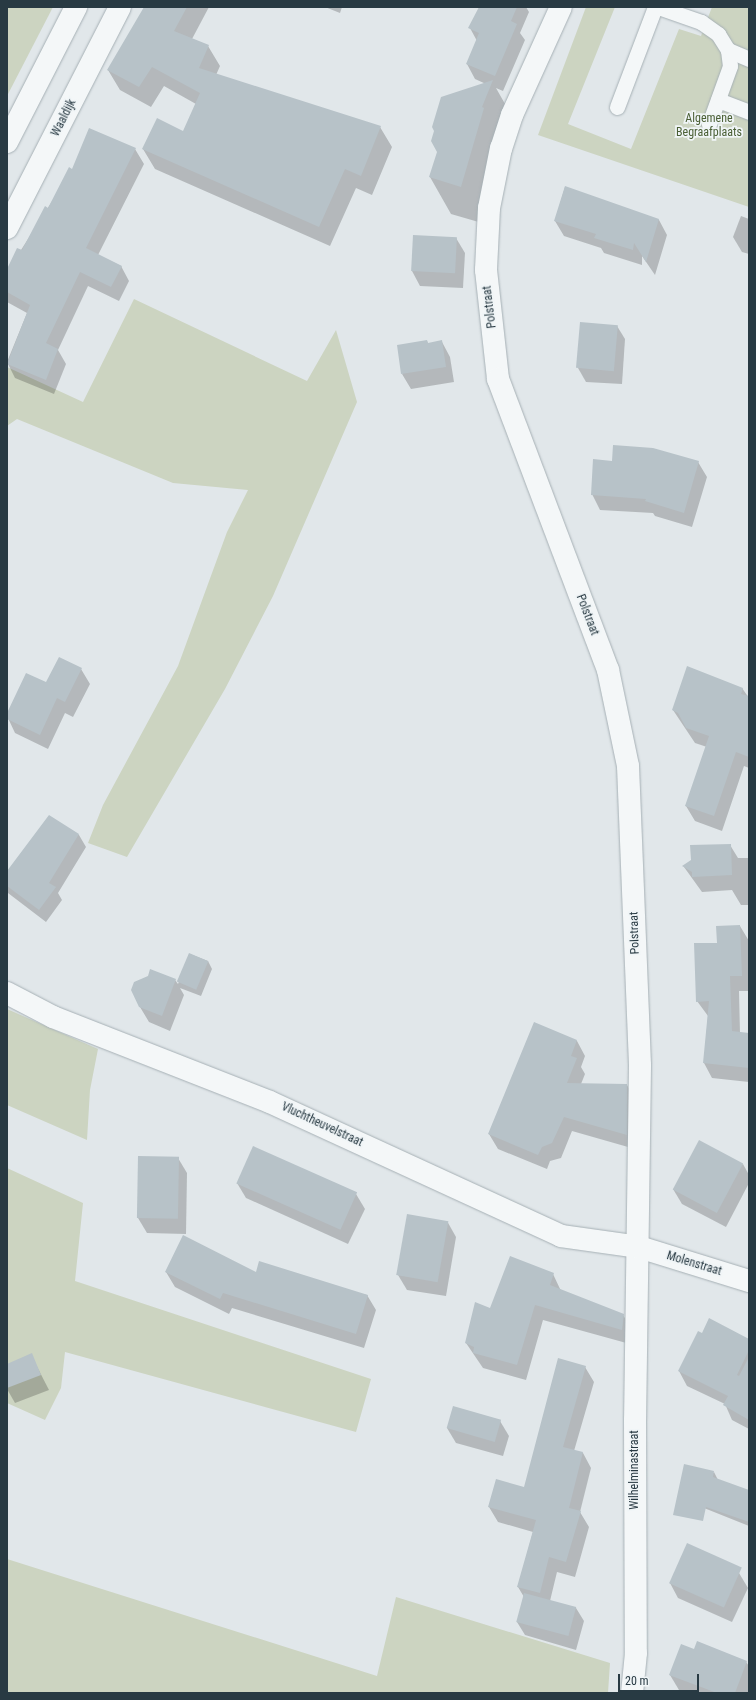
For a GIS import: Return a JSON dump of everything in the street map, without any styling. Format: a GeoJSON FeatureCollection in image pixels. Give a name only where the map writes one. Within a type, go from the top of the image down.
{"type":"FeatureCollection","features":[{"type":"Feature","properties":{"kind":"street"},"geometry":{"type":"LineString","coordinates":[[7,142],[76,7]]}},
{"type":"Feature","properties":{"kind":"street","name":"Waaldijk"},"geometry":{"type":"LineString","coordinates":[[7,228],[120,7]]}},
{"type":"Feature","properties":{"kind":"street","name":"Polstraat"},"geometry":{"type":"LineString","coordinates":[[561,7],[512,115],[501,148],[490,208],[486,270],[498,379],[608,670],[628,766],[640,1066],[639,1247]]}},
{"type":"Feature","properties":{"kind":"street","name":"Vluchtheuvelstraat"},"geometry":{"type":"LineString","coordinates":[[7,993],[53,1017],[270,1102],[561,1236],[639,1247]]}},
{"type":"Feature","properties":{"kind":"street","name":"Molenstraat"},"geometry":{"type":"LineString","coordinates":[[639,1247],[749,1281]]}},
{"type":"Feature","properties":{"kind":"street","name":"Wilhelminastraat"},"geometry":{"type":"LineString","coordinates":[[632,1693],[636,1653],[635,1420],[639,1247]]}},
{"type":"Feature","properties":{"kind":"lane"},"geometry":{"type":"LineString","coordinates":[[617,107],[657,7],[701,22],[718,34],[728,50],[730,66],[709,124]]}},
{"type":"Feature","properties":{"kind":"lane"},"geometry":{"type":"LineString","coordinates":[[728,50],[749,59]]}},
{"type":"Feature","properties":{"kind":"lane"},"geometry":{"type":"LineString","coordinates":[[718,100],[749,112]]}},
{"type":"Feature","properties":{"kind":"green space"},"geometry":{"type":"Polygon","coordinates":[[[7,7],[53,7],[7,96],[7,7]]]}},
{"type":"Feature","properties":{"kind":"green space","name":"Algemene Begraafplaats"},"geometry":{"type":"Polygon","coordinates":[[[586,7],[615,7],[568,124],[631,149],[679,29],[701,36],[712,7],[749,7],[749,207],[538,135],[586,7]]]}},
{"type":"Feature","properties":{"kind":"green space"},"geometry":{"type":"Polygon","coordinates":[[[134,299],[307,381],[336,330],[357,402],[273,596],[225,689],[127,857],[88,843],[103,805],[178,666],[227,532],[248,490],[173,483],[17,419],[7,426],[7,367],[83,402],[134,299]]]}},
{"type":"Feature","properties":{"kind":"green space"},"geometry":{"type":"Polygon","coordinates":[[[7,1009],[98,1049],[90,1090],[87,1140],[7,1105],[7,1009]]]}},
{"type":"Feature","properties":{"kind":"green space"},"geometry":{"type":"Polygon","coordinates":[[[7,1168],[83,1203],[75,1281],[371,1379],[356,1432],[65,1352],[61,1388],[45,1420],[7,1403],[7,1168]]]}},
{"type":"Feature","properties":{"kind":"green space"},"geometry":{"type":"Polygon","coordinates":[[[7,1559],[377,1676],[396,1597],[610,1663],[608,1693],[11,1693],[7,1692],[7,1559]]]}},
{"type":"Feature","properties":{"kind":"building"},"geometry":{"type":"Polygon","coordinates":[[[144,7],[187,7],[174,31],[209,45],[199,68],[381,126],[361,176],[345,169],[319,227],[142,149],[157,118],[183,131],[200,93],[152,67],[139,87],[107,70],[144,7]]]}},
{"type":"Feature","properties":{"kind":"building"},"geometry":{"type":"Polygon","coordinates":[[[479,7],[517,7],[511,21],[517,24],[495,76],[466,64],[479,33],[468,28],[479,7]]]}},
{"type":"Feature","properties":{"kind":"building"},"geometry":{"type":"Polygon","coordinates":[[[493,80],[482,107],[484,108],[461,187],[429,177],[437,152],[431,141],[434,131],[432,127],[441,97],[493,80]]]}},
{"type":"Feature","properties":{"kind":"building"},"geometry":{"type":"Polygon","coordinates":[[[89,128],[136,148],[86,248],[122,266],[111,287],[80,272],[46,343],[58,349],[46,380],[7,364],[30,305],[7,292],[7,269],[17,248],[22,250],[45,206],[48,208],[69,167],[72,169],[89,128]]]}},
{"type":"Feature","properties":{"kind":"building"},"geometry":{"type":"Polygon","coordinates":[[[565,186],[659,219],[646,262],[634,243],[633,250],[594,238],[596,234],[554,221],[565,186]]]}},
{"type":"Feature","properties":{"kind":"building"},"geometry":{"type":"Polygon","coordinates":[[[413,235],[457,237],[455,273],[411,271],[413,235]]]}},
{"type":"Feature","properties":{"kind":"building"},"geometry":{"type":"Polygon","coordinates":[[[580,322],[618,325],[614,371],[576,368],[580,322]]]}},
{"type":"Feature","properties":{"kind":"building"},"geometry":{"type":"Polygon","coordinates":[[[427,340],[428,343],[442,340],[446,367],[401,374],[397,345],[427,340]]]}},
{"type":"Feature","properties":{"kind":"building"},"geometry":{"type":"Polygon","coordinates":[[[613,445],[653,448],[699,461],[684,513],[645,501],[646,499],[591,495],[593,459],[612,461],[613,445]]]}},
{"type":"Feature","properties":{"kind":"building"},"geometry":{"type":"Polygon","coordinates":[[[59,657],[82,668],[65,702],[57,698],[40,735],[7,719],[7,713],[26,673],[46,682],[59,657]]]}},
{"type":"Feature","properties":{"kind":"building"},"geometry":{"type":"Polygon","coordinates":[[[687,666],[743,688],[741,694],[749,696],[749,757],[736,752],[714,816],[685,806],[709,736],[686,728],[678,713],[672,710],[687,666]]]}},
{"type":"Feature","properties":{"kind":"building"},"geometry":{"type":"Polygon","coordinates":[[[49,815],[79,834],[49,883],[56,887],[39,910],[7,886],[7,871],[49,815]]]}},
{"type":"Feature","properties":{"kind":"building"},"geometry":{"type":"Polygon","coordinates":[[[731,844],[732,875],[692,877],[692,872],[682,866],[691,860],[690,845],[731,844]]]}},
{"type":"Feature","properties":{"kind":"building"},"geometry":{"type":"Polygon","coordinates":[[[740,925],[742,976],[730,976],[732,1031],[749,1033],[749,1068],[703,1063],[709,1001],[696,1002],[694,943],[717,943],[716,926],[740,925]]]}},
{"type":"Feature","properties":{"kind":"building"},"geometry":{"type":"Polygon","coordinates":[[[189,953],[208,961],[196,990],[177,982],[189,953]]]}},
{"type":"Feature","properties":{"kind":"building"},"geometry":{"type":"Polygon","coordinates":[[[150,969],[176,979],[162,1016],[139,1007],[131,990],[134,982],[148,976],[150,969]]]}},
{"type":"Feature","properties":{"kind":"building"},"geometry":{"type":"Polygon","coordinates":[[[534,1022],[577,1040],[571,1056],[577,1058],[567,1083],[627,1084],[627,1135],[564,1117],[552,1143],[542,1147],[538,1155],[488,1134],[534,1022]]]}},
{"type":"Feature","properties":{"kind":"building"},"geometry":{"type":"Polygon","coordinates":[[[699,1140],[743,1163],[717,1213],[673,1189],[699,1140]]]}},
{"type":"Feature","properties":{"kind":"building"},"geometry":{"type":"Polygon","coordinates":[[[253,1146],[357,1192],[340,1230],[236,1183],[253,1146]]]}},
{"type":"Feature","properties":{"kind":"building"},"geometry":{"type":"Polygon","coordinates":[[[138,1156],[179,1157],[178,1219],[137,1218],[138,1156]]]}},
{"type":"Feature","properties":{"kind":"building"},"geometry":{"type":"Polygon","coordinates":[[[407,1214],[448,1221],[438,1282],[396,1275],[407,1214]]]}},
{"type":"Feature","properties":{"kind":"building"},"geometry":{"type":"Polygon","coordinates":[[[183,1235],[256,1272],[259,1261],[368,1295],[356,1334],[223,1293],[220,1299],[165,1272],[183,1235]]]}},
{"type":"Feature","properties":{"kind":"building"},"geometry":{"type":"Polygon","coordinates":[[[510,1256],[554,1273],[550,1285],[624,1314],[622,1330],[535,1305],[517,1365],[473,1353],[474,1347],[465,1343],[475,1302],[490,1308],[510,1256]]]}},
{"type":"Feature","properties":{"kind":"building"},"geometry":{"type":"Polygon","coordinates":[[[709,1318],[749,1339],[749,1350],[737,1375],[739,1376],[749,1357],[749,1420],[723,1405],[728,1396],[678,1371],[698,1331],[702,1333],[709,1318]]]}},
{"type":"Feature","properties":{"kind":"building"},"geometry":{"type":"Polygon","coordinates":[[[32,1353],[41,1375],[7,1388],[7,1364],[32,1353]]]}},
{"type":"Feature","properties":{"kind":"building"},"geometry":{"type":"Polygon","coordinates":[[[558,1358],[586,1366],[563,1447],[583,1452],[569,1508],[581,1511],[566,1562],[549,1557],[540,1593],[517,1587],[536,1520],[488,1507],[496,1479],[524,1487],[558,1358]]]}},
{"type":"Feature","properties":{"kind":"building"},"geometry":{"type":"Polygon","coordinates":[[[453,1406],[501,1420],[495,1442],[447,1428],[453,1406]]]}},
{"type":"Feature","properties":{"kind":"building"},"geometry":{"type":"Polygon","coordinates":[[[684,1464],[714,1471],[713,1477],[749,1490],[749,1522],[706,1507],[703,1521],[673,1515],[684,1464]]]}},
{"type":"Feature","properties":{"kind":"building"},"geometry":{"type":"Polygon","coordinates":[[[687,1543],[742,1567],[724,1608],[669,1583],[687,1543]]]}},
{"type":"Feature","properties":{"kind":"building"},"geometry":{"type":"Polygon","coordinates":[[[524,1593],[576,1607],[568,1636],[516,1622],[524,1593]]]}},
{"type":"Feature","properties":{"kind":"building"},"geometry":{"type":"Polygon","coordinates":[[[697,1641],[747,1661],[735,1693],[717,1693],[669,1675],[681,1644],[694,1649],[697,1641]]]}}]}
